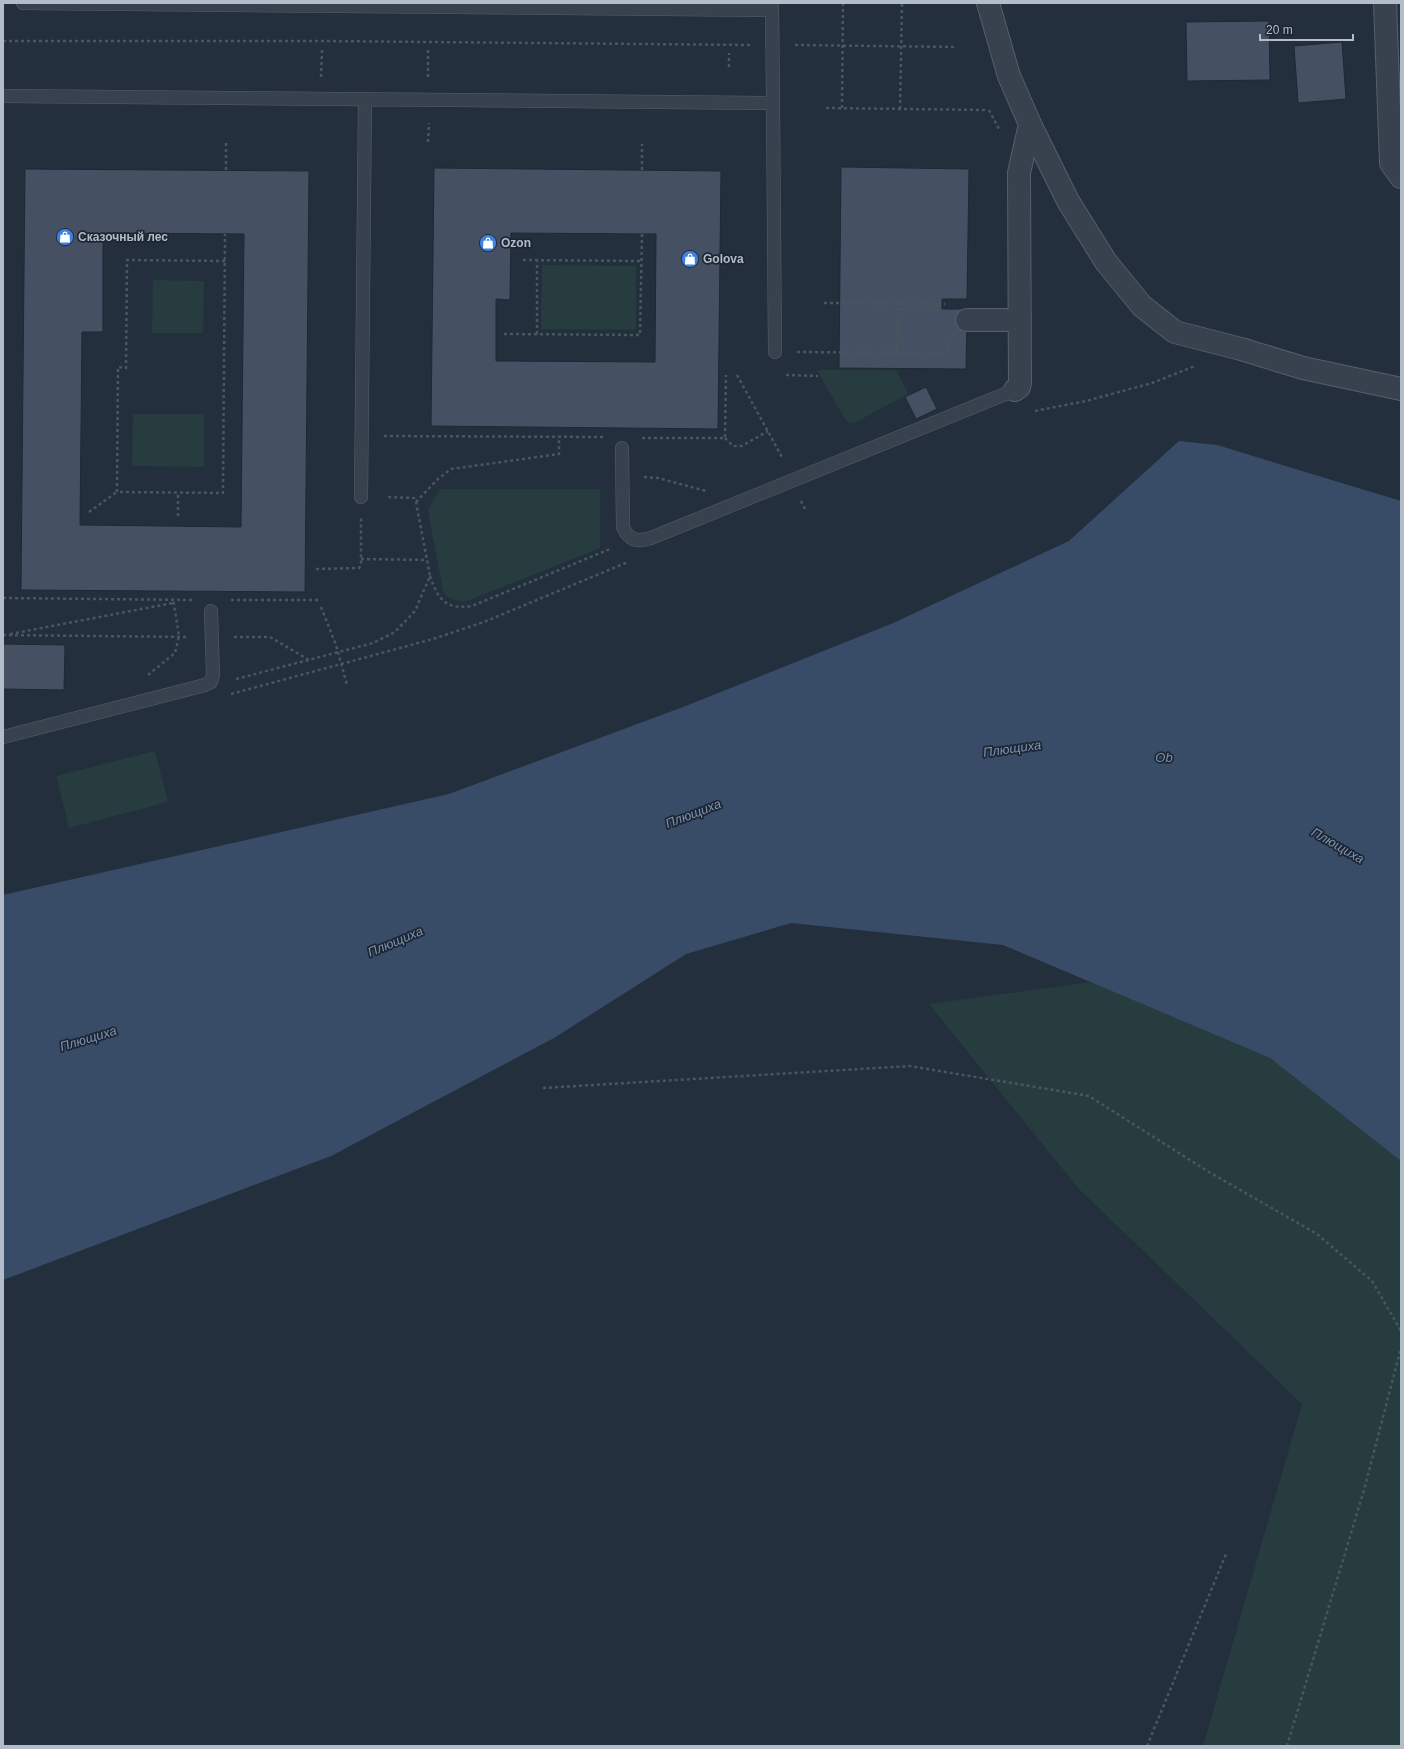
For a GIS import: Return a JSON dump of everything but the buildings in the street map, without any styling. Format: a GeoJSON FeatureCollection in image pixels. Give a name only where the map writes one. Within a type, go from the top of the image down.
{"type":"FeatureCollection","features":[{"type":"Feature","properties":{"kind":"street"},"geometry":{"type":"LineString","coordinates":[[988,3],[1009,76],[1030,124],[1068,201],[1106,262],[1142,306],[1175,332],[1241,349],[1303,368],[1401,389]]}},
{"type":"Feature","properties":{"kind":"street"},"geometry":{"type":"LineString","coordinates":[[1384,3],[1391,163],[1401,177]]}},
{"type":"Feature","properties":{"kind":"street"},"geometry":{"type":"LineString","coordinates":[[1015,390],[1019,387],[1020,383],[1019,173],[1030,124]]}},
{"type":"Feature","properties":{"kind":"street"},"geometry":{"type":"LineString","coordinates":[[957,316],[1020,320]]}},
{"type":"Feature","properties":{"kind":"lane"},"geometry":{"type":"LineString","coordinates":[[23,3],[772,6],[775,352]]}},
{"type":"Feature","properties":{"kind":"lane"},"geometry":{"type":"LineString","coordinates":[[3,96],[773,103]]}},
{"type":"Feature","properties":{"kind":"lane"},"geometry":{"type":"LineString","coordinates":[[361,497],[365,99]]}},
{"type":"Feature","properties":{"kind":"lane"},"geometry":{"type":"LineString","coordinates":[[622,448],[623,527],[626,534],[632,540],[640,541],[651,538],[1015,390]]}},
{"type":"Feature","properties":{"kind":"lane"},"geometry":{"type":"LineString","coordinates":[[3,737],[205,685],[211,682],[213,675],[211,610]]}},
{"type":"Feature","properties":{"kind":"path"},"geometry":{"type":"LineString","coordinates":[[842,108],[843,3]]}},
{"type":"Feature","properties":{"kind":"path"},"geometry":{"type":"LineString","coordinates":[[900,109],[902,3]]}},
{"type":"Feature","properties":{"kind":"path"},"geometry":{"type":"LineString","coordinates":[[3,41],[322,41],[957,47]]}},
{"type":"Feature","properties":{"kind":"path"},"geometry":{"type":"LineString","coordinates":[[321,81],[322,50]]}},
{"type":"Feature","properties":{"kind":"path"},"geometry":{"type":"LineString","coordinates":[[428,50],[428,84]]}},
{"type":"Feature","properties":{"kind":"path"},"geometry":{"type":"LineString","coordinates":[[729,53],[729,67]]}},
{"type":"Feature","properties":{"kind":"path"},"geometry":{"type":"LineString","coordinates":[[826,108],[985,110]]}},
{"type":"Feature","properties":{"kind":"path"},"geometry":{"type":"LineString","coordinates":[[428,121],[428,142]]}},
{"type":"Feature","properties":{"kind":"path"},"geometry":{"type":"LineString","coordinates":[[226,141],[226,170]]}},
{"type":"Feature","properties":{"kind":"path"},"geometry":{"type":"LineString","coordinates":[[642,144],[642,170]]}},
{"type":"Feature","properties":{"kind":"path"},"geometry":{"type":"LineString","coordinates":[[89,512],[117,492],[223,493],[225,234]]}},
{"type":"Feature","properties":{"kind":"path"},"geometry":{"type":"LineString","coordinates":[[504,334],[640,335],[642,234]]}},
{"type":"Feature","properties":{"kind":"path"},"geometry":{"type":"LineString","coordinates":[[117,492],[118,367],[126,368],[127,260],[225,261]]}},
{"type":"Feature","properties":{"kind":"path"},"geometry":{"type":"LineString","coordinates":[[523,260],[641,261]]}},
{"type":"Feature","properties":{"kind":"path"},"geometry":{"type":"LineString","coordinates":[[537,260],[537,334]]}},
{"type":"Feature","properties":{"kind":"path"},"geometry":{"type":"LineString","coordinates":[[824,303],[942,304]]}},
{"type":"Feature","properties":{"kind":"path"},"geometry":{"type":"LineString","coordinates":[[897,353],[898,303]]}},
{"type":"Feature","properties":{"kind":"path"},"geometry":{"type":"LineString","coordinates":[[937,304],[937,312],[957,316]]}},
{"type":"Feature","properties":{"kind":"path"},"geometry":{"type":"LineString","coordinates":[[839,352],[947,352],[948,336]]}},
{"type":"Feature","properties":{"kind":"path"},"geometry":{"type":"LineString","coordinates":[[1029,412],[1086,401],[1182,373],[1200,364]]}},
{"type":"Feature","properties":{"kind":"path"},"geometry":{"type":"LineString","coordinates":[[726,375],[726,438],[733,446],[742,446],[768,431]]}},
{"type":"Feature","properties":{"kind":"path"},"geometry":{"type":"LineString","coordinates":[[737,375],[785,463]]}},
{"type":"Feature","properties":{"kind":"path"},"geometry":{"type":"LineString","coordinates":[[786,375],[818,376]]}},
{"type":"Feature","properties":{"kind":"path"},"geometry":{"type":"LineString","coordinates":[[362,435],[607,437]]}},
{"type":"Feature","properties":{"kind":"path"},"geometry":{"type":"LineString","coordinates":[[416,502],[438,479],[451,469],[559,454],[559,437]]}},
{"type":"Feature","properties":{"kind":"path"},"geometry":{"type":"LineString","coordinates":[[638,438],[726,438]]}},
{"type":"Feature","properties":{"kind":"path"},"geometry":{"type":"LineString","coordinates":[[622,475],[658,478],[699,488],[737,503]]}},
{"type":"Feature","properties":{"kind":"path"},"geometry":{"type":"LineString","coordinates":[[178,492],[178,516]]}},
{"type":"Feature","properties":{"kind":"path"},"geometry":{"type":"LineString","coordinates":[[316,569],[357,569],[361,565],[361,497],[414,498],[434,589],[440,598],[449,605],[461,608],[472,606],[632,540]]}},
{"type":"Feature","properties":{"kind":"path"},"geometry":{"type":"LineString","coordinates":[[361,559],[427,560]]}},
{"type":"Feature","properties":{"kind":"path"},"geometry":{"type":"LineString","coordinates":[[211,682],[243,678],[374,643],[396,632],[416,612],[430,576]]}},
{"type":"Feature","properties":{"kind":"path"},"geometry":{"type":"LineString","coordinates":[[3,598],[196,600]]}},
{"type":"Feature","properties":{"kind":"path"},"geometry":{"type":"LineString","coordinates":[[173,600],[179,636]]}},
{"type":"Feature","properties":{"kind":"path"},"geometry":{"type":"LineString","coordinates":[[227,600],[318,600]]}},
{"type":"Feature","properties":{"kind":"path"},"geometry":{"type":"LineString","coordinates":[[3,635],[173,604]]}},
{"type":"Feature","properties":{"kind":"path"},"geometry":{"type":"LineString","coordinates":[[321,607],[338,652],[347,685]]}},
{"type":"Feature","properties":{"kind":"path"},"geometry":{"type":"LineString","coordinates":[[3,635],[270,637],[309,660]]}},
{"type":"Feature","properties":{"kind":"path"},"geometry":{"type":"LineString","coordinates":[[543,1088],[910,1066],[1089,1096],[1209,1172],[1317,1234],[1372,1281],[1401,1331]]}},
{"type":"Feature","properties":{"kind":"path"},"geometry":{"type":"LineString","coordinates":[[1287,1746],[1364,1490],[1401,1348]]}},
{"type":"Feature","properties":{"kind":"path"},"geometry":{"type":"LineString","coordinates":[[1147,1746],[1226,1554]]}},
{"type":"Feature","properties":{"kind":"green space"},"geometry":{"type":"Polygon","coordinates":[[[542,265],[636,266],[636,330],[541,329],[542,265]]]}},
{"type":"Feature","properties":{"kind":"green space"},"geometry":{"type":"Polygon","coordinates":[[[153,280],[204,281],[203,333],[152,333],[153,280]]]}},
{"type":"Feature","properties":{"kind":"green space"},"geometry":{"type":"Polygon","coordinates":[[[817,370],[896,370],[908,394],[854,423],[850,423],[846,421],[817,370]]]}},
{"type":"Feature","properties":{"kind":"green space"},"geometry":{"type":"Polygon","coordinates":[[[133,414],[204,414],[204,467],[132,466],[133,414]]]}},
{"type":"Feature","properties":{"kind":"green space"},"geometry":{"type":"Polygon","coordinates":[[[440,489],[600,489],[600,548],[467,601],[453,600],[443,591],[428,510],[440,489]]]}},
{"type":"Feature","properties":{"kind":"green space"},"geometry":{"type":"Polygon","coordinates":[[[155,751],[168,802],[69,828],[56,776],[155,751]]]}},
{"type":"Feature","properties":{"kind":"green space"},"geometry":{"type":"Polygon","coordinates":[[[1091,982],[1270,1058],[1401,1161],[1401,1746],[1203,1746],[1302,1404],[1078,1188],[929,1004],[1091,982]]]}},
{"type":"Feature","properties":{"kind":"water","name":"Ob"},"geometry":{"type":"Polygon","coordinates":[[[1179,441],[1217,445],[1401,501],[1401,1161],[1270,1058],[1003,945],[791,923],[686,954],[554,1038],[331,1156],[3,1280],[3,895],[449,794],[683,707],[891,624],[1069,541],[1179,441]]]}},
{"type":"Feature","properties":{"kind":"place","name":"Сказочный лес"},"geometry":{"type":"Point","coordinates":[65,237]}},
{"type":"Feature","properties":{"kind":"place","name":"Ozon"},"geometry":{"type":"Point","coordinates":[488,243]}},
{"type":"Feature","properties":{"kind":"place","name":"Golova"},"geometry":{"type":"Point","coordinates":[690,259]}},
{"type":"Feature","properties":{"kind":"water label","name":"Плющиха"},"geometry":{"type":"Point","coordinates":[1012,748]}},
{"type":"Feature","properties":{"kind":"water label","name":"Плющиха"},"geometry":{"type":"Point","coordinates":[693,813]}},
{"type":"Feature","properties":{"kind":"water label","name":"Плющиха"},"geometry":{"type":"Point","coordinates":[1338,845]}},
{"type":"Feature","properties":{"kind":"water label","name":"Плющиха"},"geometry":{"type":"Point","coordinates":[395,941]}},
{"type":"Feature","properties":{"kind":"water label","name":"Плющиха"},"geometry":{"type":"Point","coordinates":[88,1038]}}]}
